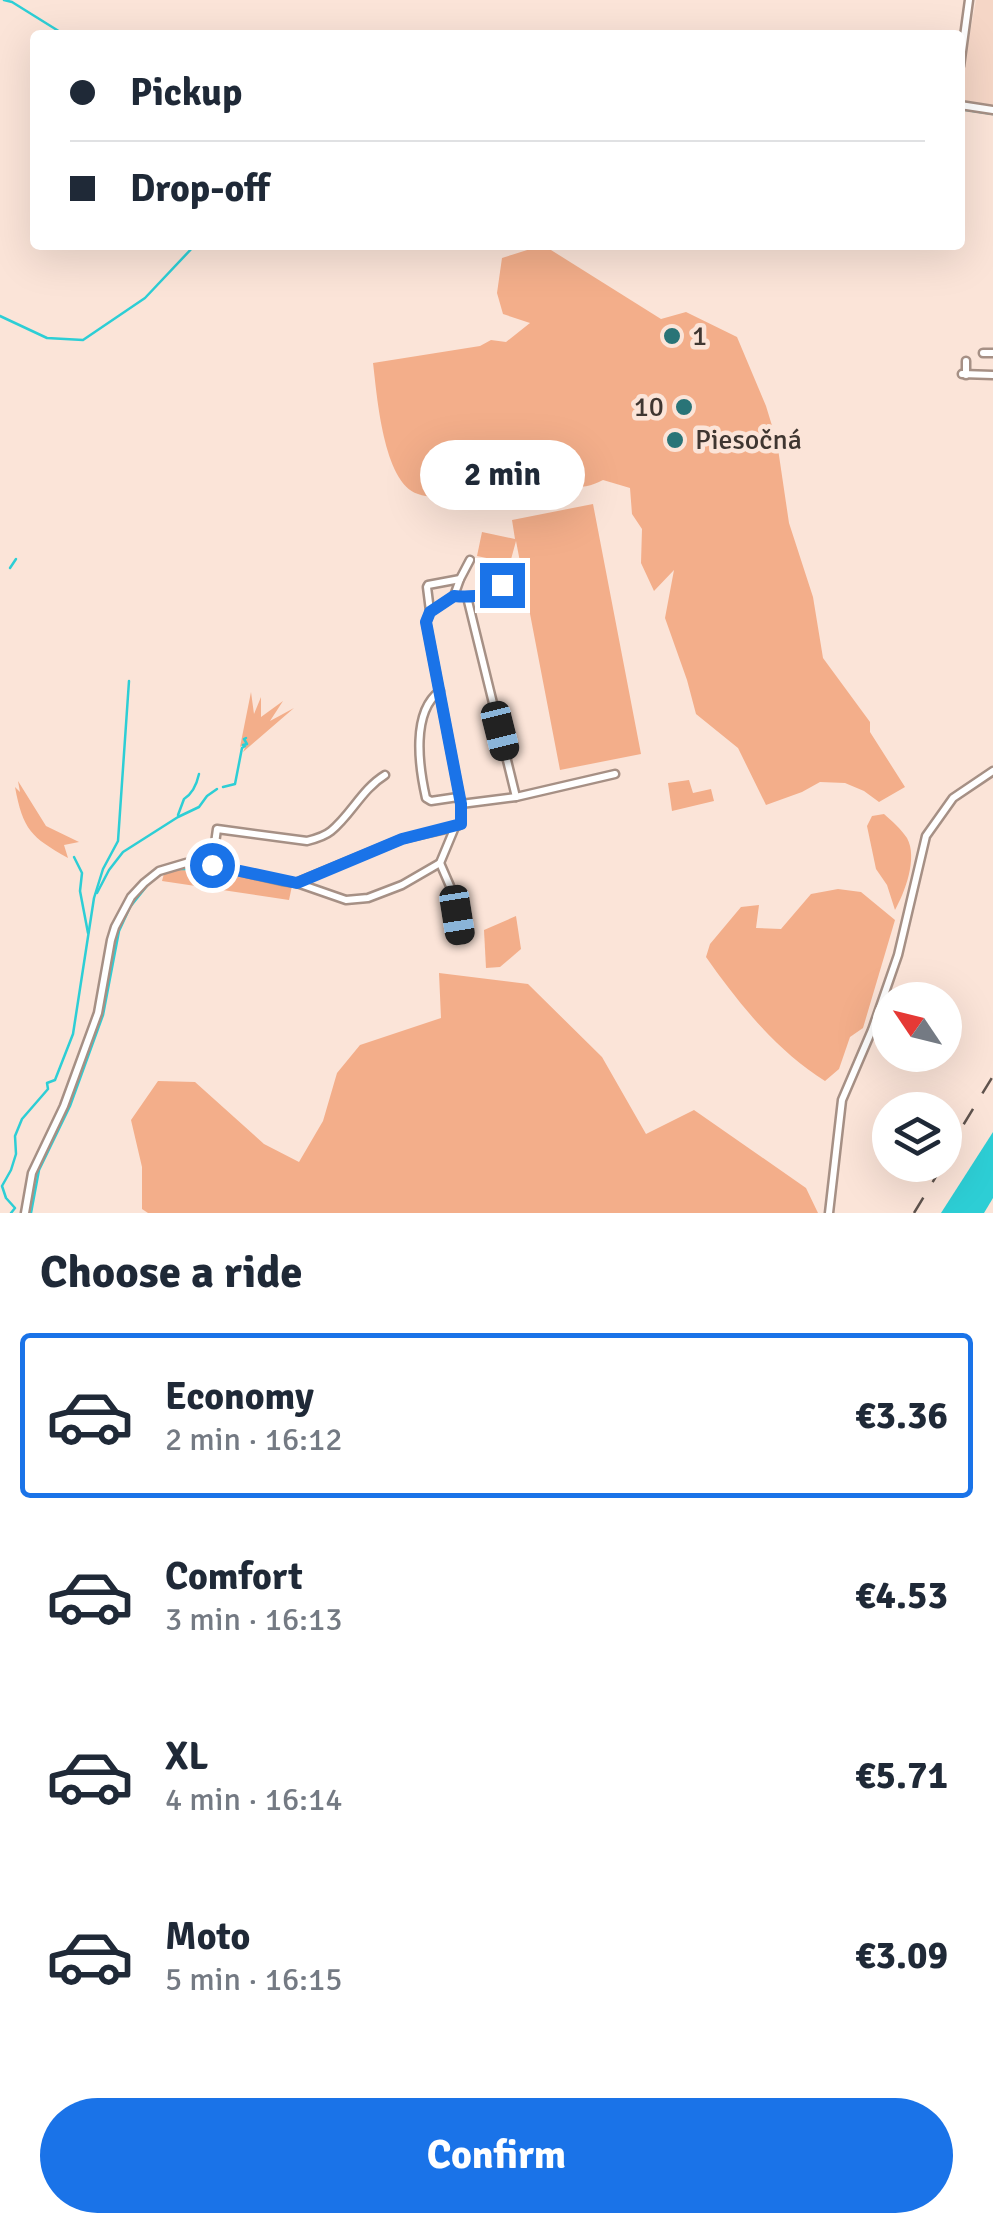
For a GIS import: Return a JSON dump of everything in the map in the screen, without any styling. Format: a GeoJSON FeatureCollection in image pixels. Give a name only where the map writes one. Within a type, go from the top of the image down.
{"type":"FeatureCollection","features":[{"type":"Feature","properties":{"kind":"street"},"geometry":{"type":"LineString","coordinates":[[965,33],[970,0]]}},
{"type":"Feature","properties":{"kind":"street"},"geometry":{"type":"LineString","coordinates":[[965,106],[993,110]]}},
{"type":"Feature","properties":{"kind":"street"},"geometry":{"type":"LineString","coordinates":[[983,353],[993,353]]}},
{"type":"Feature","properties":{"kind":"street"},"geometry":{"type":"LineString","coordinates":[[966,361],[964,374],[993,374]]}},
{"type":"Feature","properties":{"kind":"street"},"geometry":{"type":"LineString","coordinates":[[430,612],[454,596],[470,560]]}},
{"type":"Feature","properties":{"kind":"street"},"geometry":{"type":"LineString","coordinates":[[297,883],[402,839],[461,824],[426,622],[430,612],[428,584],[460,579]]}},
{"type":"Feature","properties":{"kind":"street"},"geometry":{"type":"LineString","coordinates":[[454,596],[492,593],[502,585]]}},
{"type":"Feature","properties":{"kind":"street"},"geometry":{"type":"LineString","coordinates":[[467,597],[516,797]]}},
{"type":"Feature","properties":{"kind":"street"},"geometry":{"type":"LineString","coordinates":[[440,691],[430,699],[419,740],[421,776],[430,801],[516,797],[616,774]]}},
{"type":"Feature","properties":{"kind":"street"},"geometry":{"type":"LineString","coordinates":[[829,1213],[842,1100],[898,955],[926,836],[954,798],[993,771]]}},
{"type":"Feature","properties":{"kind":"street"},"geometry":{"type":"LineString","coordinates":[[212,865],[217,829],[307,841],[330,833],[385,775]]}},
{"type":"Feature","properties":{"kind":"street"},"geometry":{"type":"LineString","coordinates":[[25,1213],[32,1174],[64,1106],[98,1013],[111,940],[122,913],[144,883],[159,871],[186,864],[212,865],[357,900],[402,885],[440,863],[456,827]]}},
{"type":"Feature","properties":{"kind":"street"},"geometry":{"type":"LineString","coordinates":[[440,863],[454,894],[460,939]]}},
{"type":"Feature","properties":{"kind":"shaded area"},"geometry":{"type":"Polygon","coordinates":[[[976,0],[993,0],[993,105],[965,101],[965,60],[976,0]]]}},
{"type":"Feature","properties":{"kind":"shaded area"},"geometry":{"type":"Polygon","coordinates":[[[527,250],[551,250],[661,319],[686,312],[737,337],[777,442],[789,523],[813,597],[823,658],[870,722],[870,732],[905,787],[879,802],[845,783],[820,782],[766,805],[738,748],[696,714],[665,618],[674,570],[654,591],[641,563],[642,529],[632,514],[630,488],[603,480],[583,487],[527,487],[512,490],[489,505],[479,501],[473,486],[432,497],[406,486],[389,456],[373,363],[480,346],[491,340],[506,342],[530,323],[503,314],[497,293],[502,258],[527,250]]]}},
{"type":"Feature","properties":{"kind":"shaded area"},"geometry":{"type":"Polygon","coordinates":[[[593,504],[641,754],[560,770],[516,541],[510,563],[477,556],[482,532],[515,539],[512,520],[593,504]]]}},
{"type":"Feature","properties":{"kind":"shaded area"},"geometry":{"type":"Polygon","coordinates":[[[251,692],[254,714],[261,697],[261,717],[283,701],[270,721],[294,708],[243,752],[247,743],[240,747],[251,692]]]}},
{"type":"Feature","properties":{"kind":"shaded area"},"geometry":{"type":"Polygon","coordinates":[[[689,780],[693,793],[711,789],[714,801],[672,811],[668,783],[689,780]]]}},
{"type":"Feature","properties":{"kind":"shaded area"},"geometry":{"type":"Polygon","coordinates":[[[18,781],[46,826],[79,842],[64,845],[68,858],[31,831],[18,802],[18,781]]]}},
{"type":"Feature","properties":{"kind":"shaded area"},"geometry":{"type":"Polygon","coordinates":[[[884,814],[910,846],[911,865],[895,910],[887,885],[876,869],[867,826],[872,816],[884,814]]]}},
{"type":"Feature","properties":{"kind":"shaded area"},"geometry":{"type":"Polygon","coordinates":[[[214,868],[292,886],[289,900],[162,881],[165,870],[214,868]]]}},
{"type":"Feature","properties":{"kind":"shaded area"},"geometry":{"type":"Polygon","coordinates":[[[838,889],[861,892],[895,920],[877,982],[872,982],[872,998],[863,1028],[850,1037],[839,1069],[825,1081],[790,1055],[760,1025],[706,957],[710,944],[741,907],[759,905],[756,928],[781,929],[811,894],[838,889]]]}},
{"type":"Feature","properties":{"kind":"shaded area"},"geometry":{"type":"Polygon","coordinates":[[[516,916],[521,949],[500,967],[486,968],[484,930],[516,916]]]}},
{"type":"Feature","properties":{"kind":"shaded area"},"geometry":{"type":"Polygon","coordinates":[[[439,973],[528,984],[602,1057],[646,1134],[694,1110],[806,1188],[818,1213],[148,1213],[142,1209],[142,1167],[131,1120],[158,1081],[195,1082],[264,1144],[299,1162],[323,1121],[337,1073],[360,1045],[441,1018],[439,973]]]}},
{"type":"Feature","properties":{"kind":"water"},"geometry":{"type":"Polygon","coordinates":[[[993,1132],[993,1198],[984,1213],[941,1213],[993,1132]]]}},
{"type":"Feature","properties":{"kind":"waterway"},"geometry":{"type":"LineString","coordinates":[[4,0],[57,30]]}},
{"type":"Feature","properties":{"kind":"waterway"},"geometry":{"type":"LineString","coordinates":[[965,110],[993,114]]}},
{"type":"Feature","properties":{"kind":"waterway"},"geometry":{"type":"LineString","coordinates":[[0,316],[47,338],[83,340],[145,298],[190,250]]}},
{"type":"Feature","properties":{"kind":"waterway"},"geometry":{"type":"LineString","coordinates":[[10,568],[16,559]]}},
{"type":"Feature","properties":{"kind":"waterway"},"geometry":{"type":"LineString","coordinates":[[11,1213],[15,1208],[2,1186],[16,1154],[15,1136],[22,1119],[48,1089],[47,1083],[55,1080],[73,1034],[94,898],[118,841],[129,681]]}},
{"type":"Feature","properties":{"kind":"waterway"},"geometry":{"type":"LineString","coordinates":[[223,787],[235,784],[246,738]]}},
{"type":"Feature","properties":{"kind":"waterway"},"geometry":{"type":"LineString","coordinates":[[178,815],[199,774]]}},
{"type":"Feature","properties":{"kind":"waterway"},"geometry":{"type":"LineString","coordinates":[[97,893],[123,852],[199,807],[217,789]]}},
{"type":"Feature","properties":{"kind":"waterway"},"geometry":{"type":"LineString","coordinates":[[74,857],[82,873],[80,891],[88,933]]}},
{"type":"Feature","properties":{"kind":"waterway"},"geometry":{"type":"LineString","coordinates":[[174,869],[211,869],[296,887]]}},
{"type":"Feature","properties":{"kind":"waterway"},"geometry":{"type":"LineString","coordinates":[[304,884],[338,869]]}},
{"type":"Feature","properties":{"kind":"waterway"},"geometry":{"type":"LineString","coordinates":[[31,1213],[39,1170],[70,1106],[103,1015],[119,931],[130,907],[150,882]]}},
{"type":"Feature","properties":{"kind":"railway"},"geometry":{"type":"LineString","coordinates":[[962,1127],[993,1076]]}},
{"type":"Feature","properties":{"kind":"railway"},"geometry":{"type":"LineString","coordinates":[[914,1213],[933,1182]]}},
{"type":"Feature","properties":{"kind":"place","name":"1"},"geometry":{"type":"Point","coordinates":[672,336]}},
{"type":"Feature","properties":{"kind":"place","name":"10"},"geometry":{"type":"Point","coordinates":[684,407]}},
{"type":"Feature","properties":{"kind":"place","name":"Piesočná"},"geometry":{"type":"Point","coordinates":[675,440]}},
{"type":"Feature","properties":{"kind":"route"},"geometry":{"type":"LineString","coordinates":[[212,865],[297,883],[402,839],[461,824],[461,804],[426,622],[430,612],[454,596],[492,593],[502,585]]}}]}
